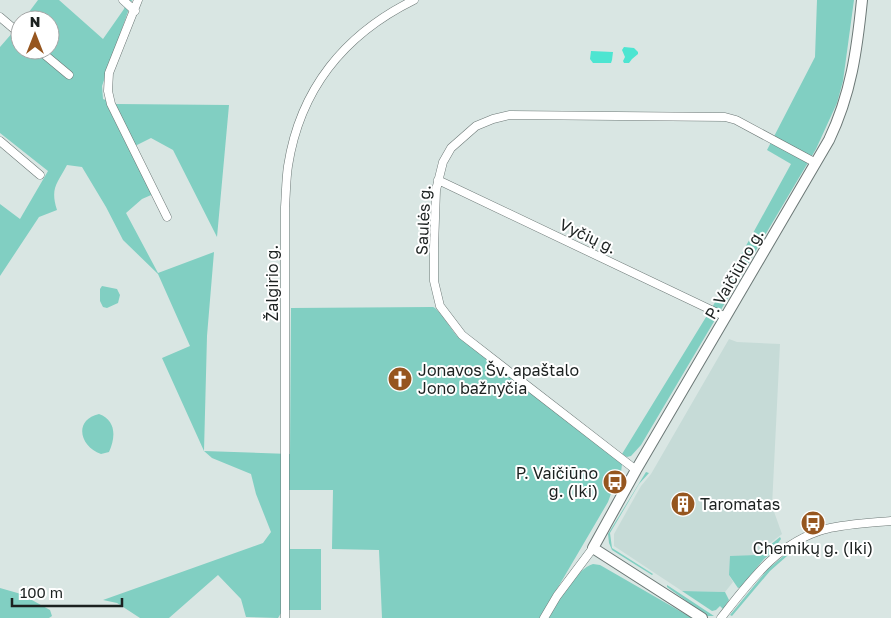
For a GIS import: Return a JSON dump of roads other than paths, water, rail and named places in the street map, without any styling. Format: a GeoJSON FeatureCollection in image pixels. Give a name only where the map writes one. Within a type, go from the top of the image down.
{"type":"FeatureCollection","features":[{"type":"Feature","properties":{"kind":"main road","name":"P. Vaičiūno g."},"geometry":{"type":"LineString","coordinates":[[592,548],[837,124],[848,95],[862,0]]}},
{"type":"Feature","properties":{"kind":"main road"},"geometry":{"type":"LineString","coordinates":[[592,548],[702,618]]}},
{"type":"Feature","properties":{"kind":"street"},"geometry":{"type":"LineString","coordinates":[[123,0],[135,11]]}},
{"type":"Feature","properties":{"kind":"street"},"geometry":{"type":"LineString","coordinates":[[138,0],[110,73],[108,91],[111,104],[167,217]]}},
{"type":"Feature","properties":{"kind":"street","name":"Žalgirio g."},"geometry":{"type":"LineString","coordinates":[[285,618],[285,207],[288,166],[298,125],[318,82],[335,59],[352,40],[376,21],[414,0]]}},
{"type":"Feature","properties":{"kind":"street"},"geometry":{"type":"LineString","coordinates":[[0,17],[10,26]]}},
{"type":"Feature","properties":{"kind":"street"},"geometry":{"type":"LineString","coordinates":[[51,60],[69,75]]}},
{"type":"Feature","properties":{"kind":"street","name":"Saulės g."},"geometry":{"type":"LineString","coordinates":[[636,470],[462,336],[440,306],[434,281],[436,190],[443,162],[451,148],[461,137],[476,126],[510,115],[725,117],[736,120],[816,162]]}},
{"type":"Feature","properties":{"kind":"street"},"geometry":{"type":"LineString","coordinates":[[0,141],[40,175]]}},
{"type":"Feature","properties":{"kind":"street","name":"Vyčių g."},"geometry":{"type":"LineString","coordinates":[[438,180],[726,317]]}},
{"type":"Feature","properties":{"kind":"street"},"geometry":{"type":"LineString","coordinates":[[721,618],[765,565],[791,544],[826,529],[891,521]]}},
{"type":"Feature","properties":{"kind":"street"},"geometry":{"type":"LineString","coordinates":[[544,618],[557,596],[592,548]]}},
{"type":"Feature","properties":{"kind":"place","name":"Jonavos Šv. apaštalo Jono bažnyčia"},"geometry":{"type":"Point","coordinates":[400,379]}},
{"type":"Feature","properties":{"kind":"place","name":"P. Vaičiūno g. (Iki)"},"geometry":{"type":"Point","coordinates":[615,482]}},
{"type":"Feature","properties":{"kind":"place","name":"Taromatas"},"geometry":{"type":"Point","coordinates":[683,504]}},
{"type":"Feature","properties":{"kind":"place","name":"Chemikų g. (Iki)"},"geometry":{"type":"Point","coordinates":[813,523]}}]}
